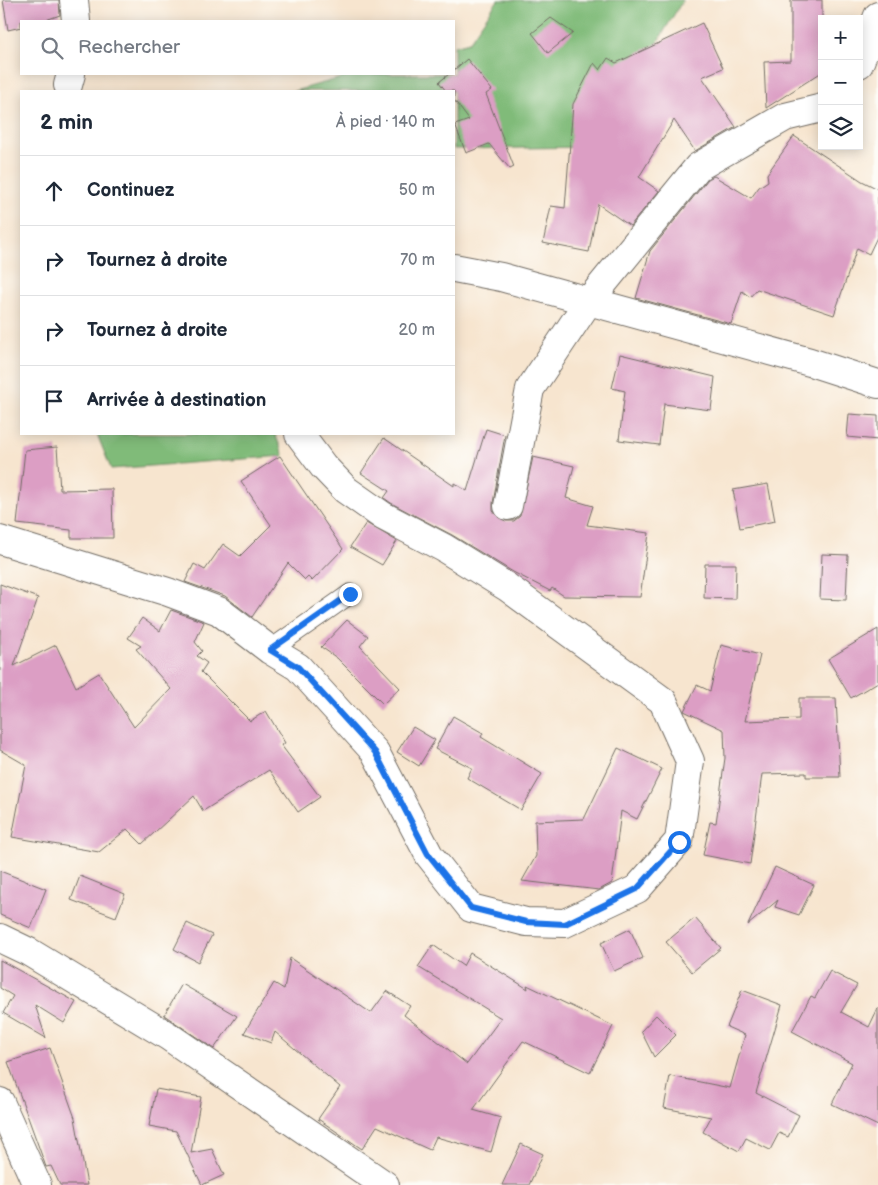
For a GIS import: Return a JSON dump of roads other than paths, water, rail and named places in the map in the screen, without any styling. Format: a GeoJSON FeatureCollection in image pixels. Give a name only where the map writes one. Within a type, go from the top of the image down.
{"type":"FeatureCollection","features":[{"type":"Feature","properties":{"kind":"street"},"geometry":{"type":"LineString","coordinates":[[74,0],[76,20]]}},
{"type":"Feature","properties":{"kind":"street"},"geometry":{"type":"LineString","coordinates":[[861,60],[878,16]]}},
{"type":"Feature","properties":{"kind":"street"},"geometry":{"type":"LineString","coordinates":[[508,506],[530,389],[588,302],[698,167],[785,118],[818,109]]}},
{"type":"Feature","properties":{"kind":"street"},"geometry":{"type":"LineString","coordinates":[[455,268],[501,278],[810,362],[878,384]]}},
{"type":"Feature","properties":{"kind":"street"},"geometry":{"type":"LineString","coordinates":[[0,540],[168,592],[219,611],[270,650],[298,667],[375,752],[428,854],[471,908],[526,922],[565,924],[637,889],[679,842],[690,761],[663,701],[507,587],[444,548],[383,516],[346,490],[323,466],[299,435]]}},
{"type":"Feature","properties":{"kind":"street"},"geometry":{"type":"LineString","coordinates":[[0,938],[29,952],[168,1036],[385,1185]]}},
{"type":"Feature","properties":{"kind":"street"},"geometry":{"type":"LineString","coordinates":[[0,1102],[37,1185]]}},
{"type":"Feature","properties":{"kind":"lane"},"geometry":{"type":"LineString","coordinates":[[270,650],[350,594]]}}]}
